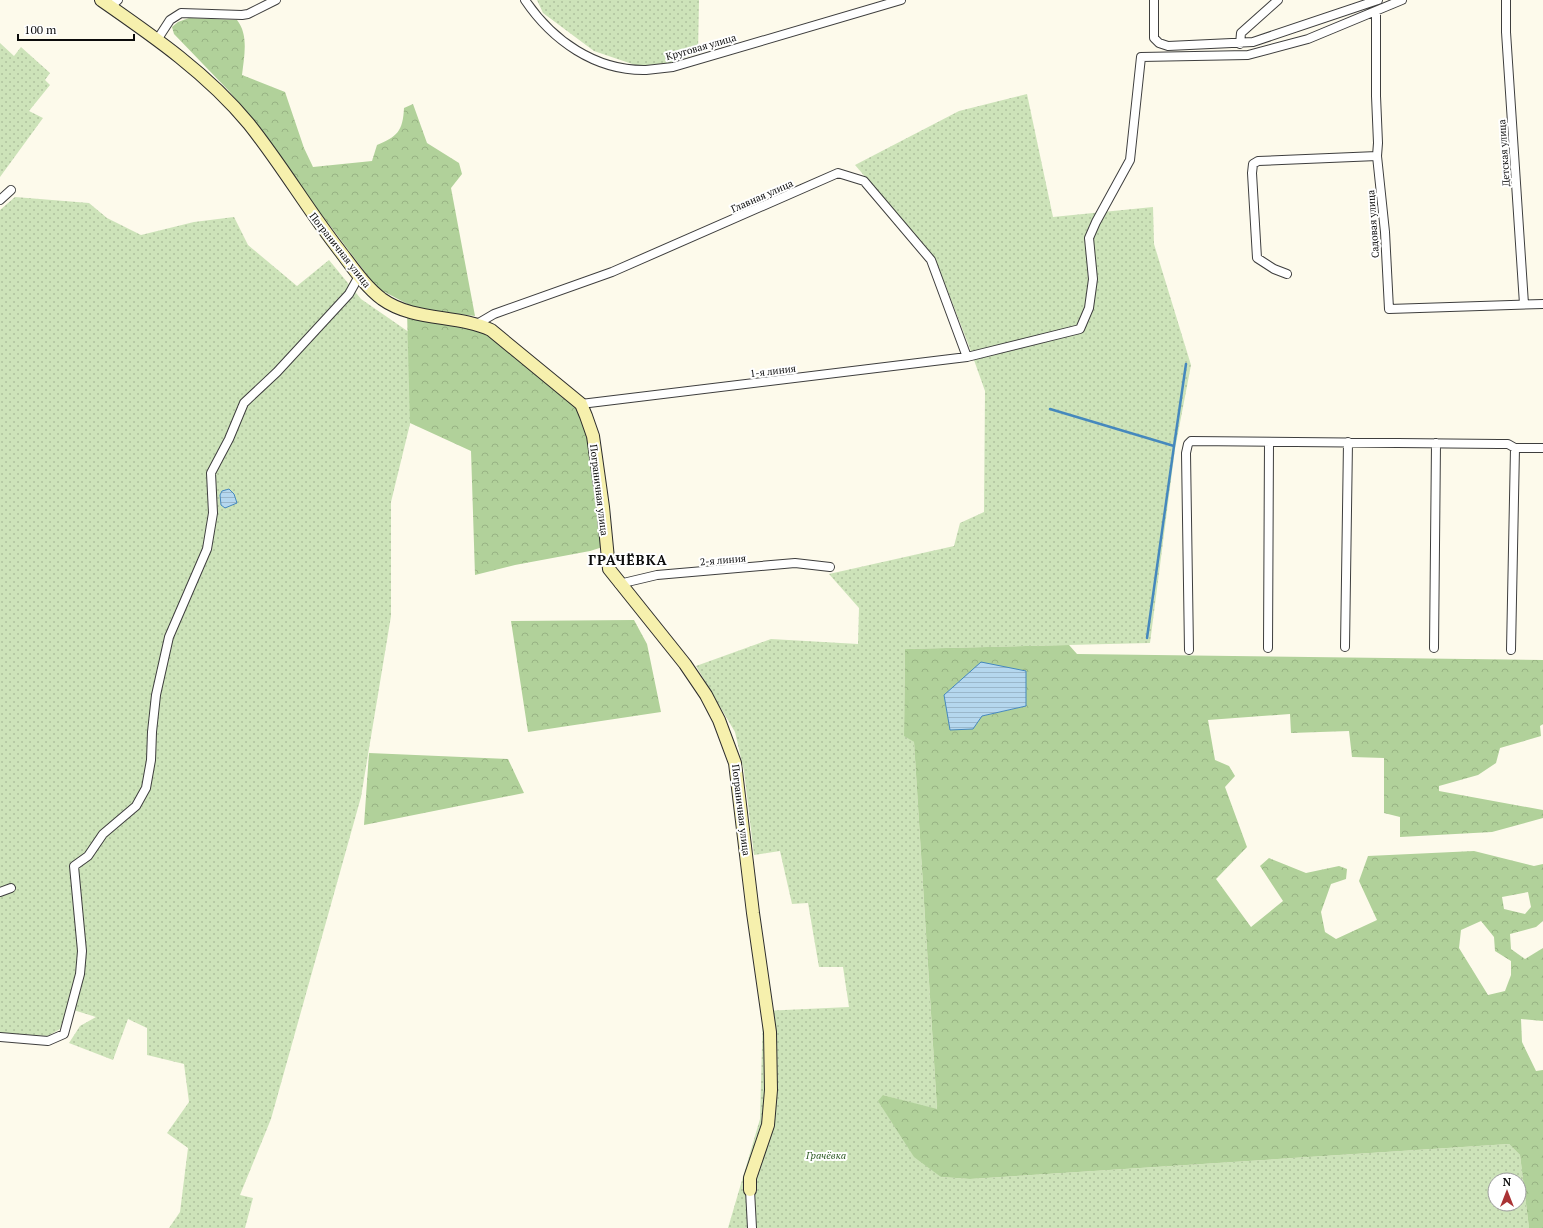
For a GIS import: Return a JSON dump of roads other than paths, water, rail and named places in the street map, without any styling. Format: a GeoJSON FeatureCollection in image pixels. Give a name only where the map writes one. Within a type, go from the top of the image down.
{"type":"FeatureCollection","features":[{"type":"Feature","properties":{"kind":"street"},"geometry":{"type":"LineString","coordinates":[[157,40],[170,20],[180,14],[196,12],[242,15],[248,14],[276,0]]}},
{"type":"Feature","properties":{"kind":"street","name":"Круговая улица"},"geometry":{"type":"LineString","coordinates":[[525,0],[537,18],[555,36],[574,50],[595,60],[617,66],[645,70],[673,67],[901,0]]}},
{"type":"Feature","properties":{"kind":"street"},"geometry":{"type":"LineString","coordinates":[[1240,44],[1241,33],[1278,0]]}},
{"type":"Feature","properties":{"kind":"street"},"geometry":{"type":"LineString","coordinates":[[1155,2],[1154,38],[1159,43],[1168,46],[1240,44],[1253,42],[1378,0]]}},
{"type":"Feature","properties":{"kind":"street"},"geometry":{"type":"LineString","coordinates":[[1376,12],[1402,0]]}},
{"type":"Feature","properties":{"kind":"street","name":"Детская улица"},"geometry":{"type":"LineString","coordinates":[[1506,0],[1506,26],[1524,304]]}},
{"type":"Feature","properties":{"kind":"street","name":"Пограничная улица"},"geometry":{"type":"LineString","coordinates":[[110,2],[219,92],[239,112],[265,146],[310,212],[370,289],[383,300],[408,311],[430,317],[477,324],[491,330],[580,404],[586,416],[592,436],[603,507],[609,569],[619,584],[684,664],[709,701],[730,746],[738,779],[752,905],[770,1032],[771,1090],[768,1125],[750,1178],[750,1190]]}},
{"type":"Feature","properties":{"kind":"street","name":"Садовая улица"},"geometry":{"type":"LineString","coordinates":[[1376,12],[1377,156],[1385,232],[1389,309],[1543,304]]}},
{"type":"Feature","properties":{"kind":"street","name":"1-я линия"},"geometry":{"type":"LineString","coordinates":[[580,404],[967,357],[1080,329],[1089,308],[1092,279],[1089,238],[1096,222],[1130,160],[1141,57],[1248,54],[1308,38],[1376,12]]}},
{"type":"Feature","properties":{"kind":"street"},"geometry":{"type":"LineString","coordinates":[[1287,274],[1274,269],[1257,258],[1252,173],[1253,164],[1258,161],[1377,156]]}},
{"type":"Feature","properties":{"kind":"street","name":"Главная улица"},"geometry":{"type":"LineString","coordinates":[[477,324],[494,314],[612,272],[838,173],[864,181],[931,260],[967,357]]}},
{"type":"Feature","properties":{"kind":"street"},"geometry":{"type":"LineString","coordinates":[[0,200],[11,190]]}},
{"type":"Feature","properties":{"kind":"street"},"geometry":{"type":"LineString","coordinates":[[0,1038],[48,1041],[64,1034],[80,974],[82,951],[74,866],[88,856],[103,834],[136,806],[146,788],[151,760],[156,695],[169,637],[207,549],[213,513],[211,473],[230,439],[244,403],[277,372],[349,294],[359,276]]}},
{"type":"Feature","properties":{"kind":"street"},"geometry":{"type":"LineString","coordinates":[[1189,650],[1188,444],[1195,440],[1269,442],[1436,442],[1508,444],[1515,448],[1543,448]]}},
{"type":"Feature","properties":{"kind":"street"},"geometry":{"type":"LineString","coordinates":[[1268,648],[1269,442]]}},
{"type":"Feature","properties":{"kind":"street"},"geometry":{"type":"LineString","coordinates":[[1345,647],[1348,442]]}},
{"type":"Feature","properties":{"kind":"street"},"geometry":{"type":"LineString","coordinates":[[1434,648],[1436,442]]}},
{"type":"Feature","properties":{"kind":"street"},"geometry":{"type":"LineString","coordinates":[[1511,650],[1515,448]]}},
{"type":"Feature","properties":{"kind":"street","name":"2-я линия"},"geometry":{"type":"LineString","coordinates":[[619,584],[657,576],[788,564],[830,567]]}},
{"type":"Feature","properties":{"kind":"street"},"geometry":{"type":"LineString","coordinates":[[0,892],[11,888]]}},
{"type":"Feature","properties":{"kind":"street"},"geometry":{"type":"LineString","coordinates":[[750,1190],[752,1228]]}},
{"type":"Feature","properties":{"kind":"water"},"geometry":{"type":"Polygon","coordinates":[[[229,489],[234,494],[237,503],[225,508],[221,505],[220,495],[222,491],[229,489]]]}},
{"type":"Feature","properties":{"kind":"water"},"geometry":{"type":"Polygon","coordinates":[[[981,662],[1026,671],[1026,706],[982,716],[973,729],[950,730],[944,695],[981,662]]]}},
{"type":"Feature","properties":{"kind":"waterway"},"geometry":{"type":"LineString","coordinates":[[1174,446],[1186,364]]}},
{"type":"Feature","properties":{"kind":"waterway"},"geometry":{"type":"LineString","coordinates":[[1050,409],[1174,446],[1147,638]]}},
{"type":"Feature","properties":{"kind":"district","name":"ГРАЧЁВКА"},"geometry":{"type":"Point","coordinates":[628,559]}},
{"type":"Feature","properties":{"kind":"park label","name":"Грачёвка"},"geometry":{"type":"Point","coordinates":[826,1155]}}]}
